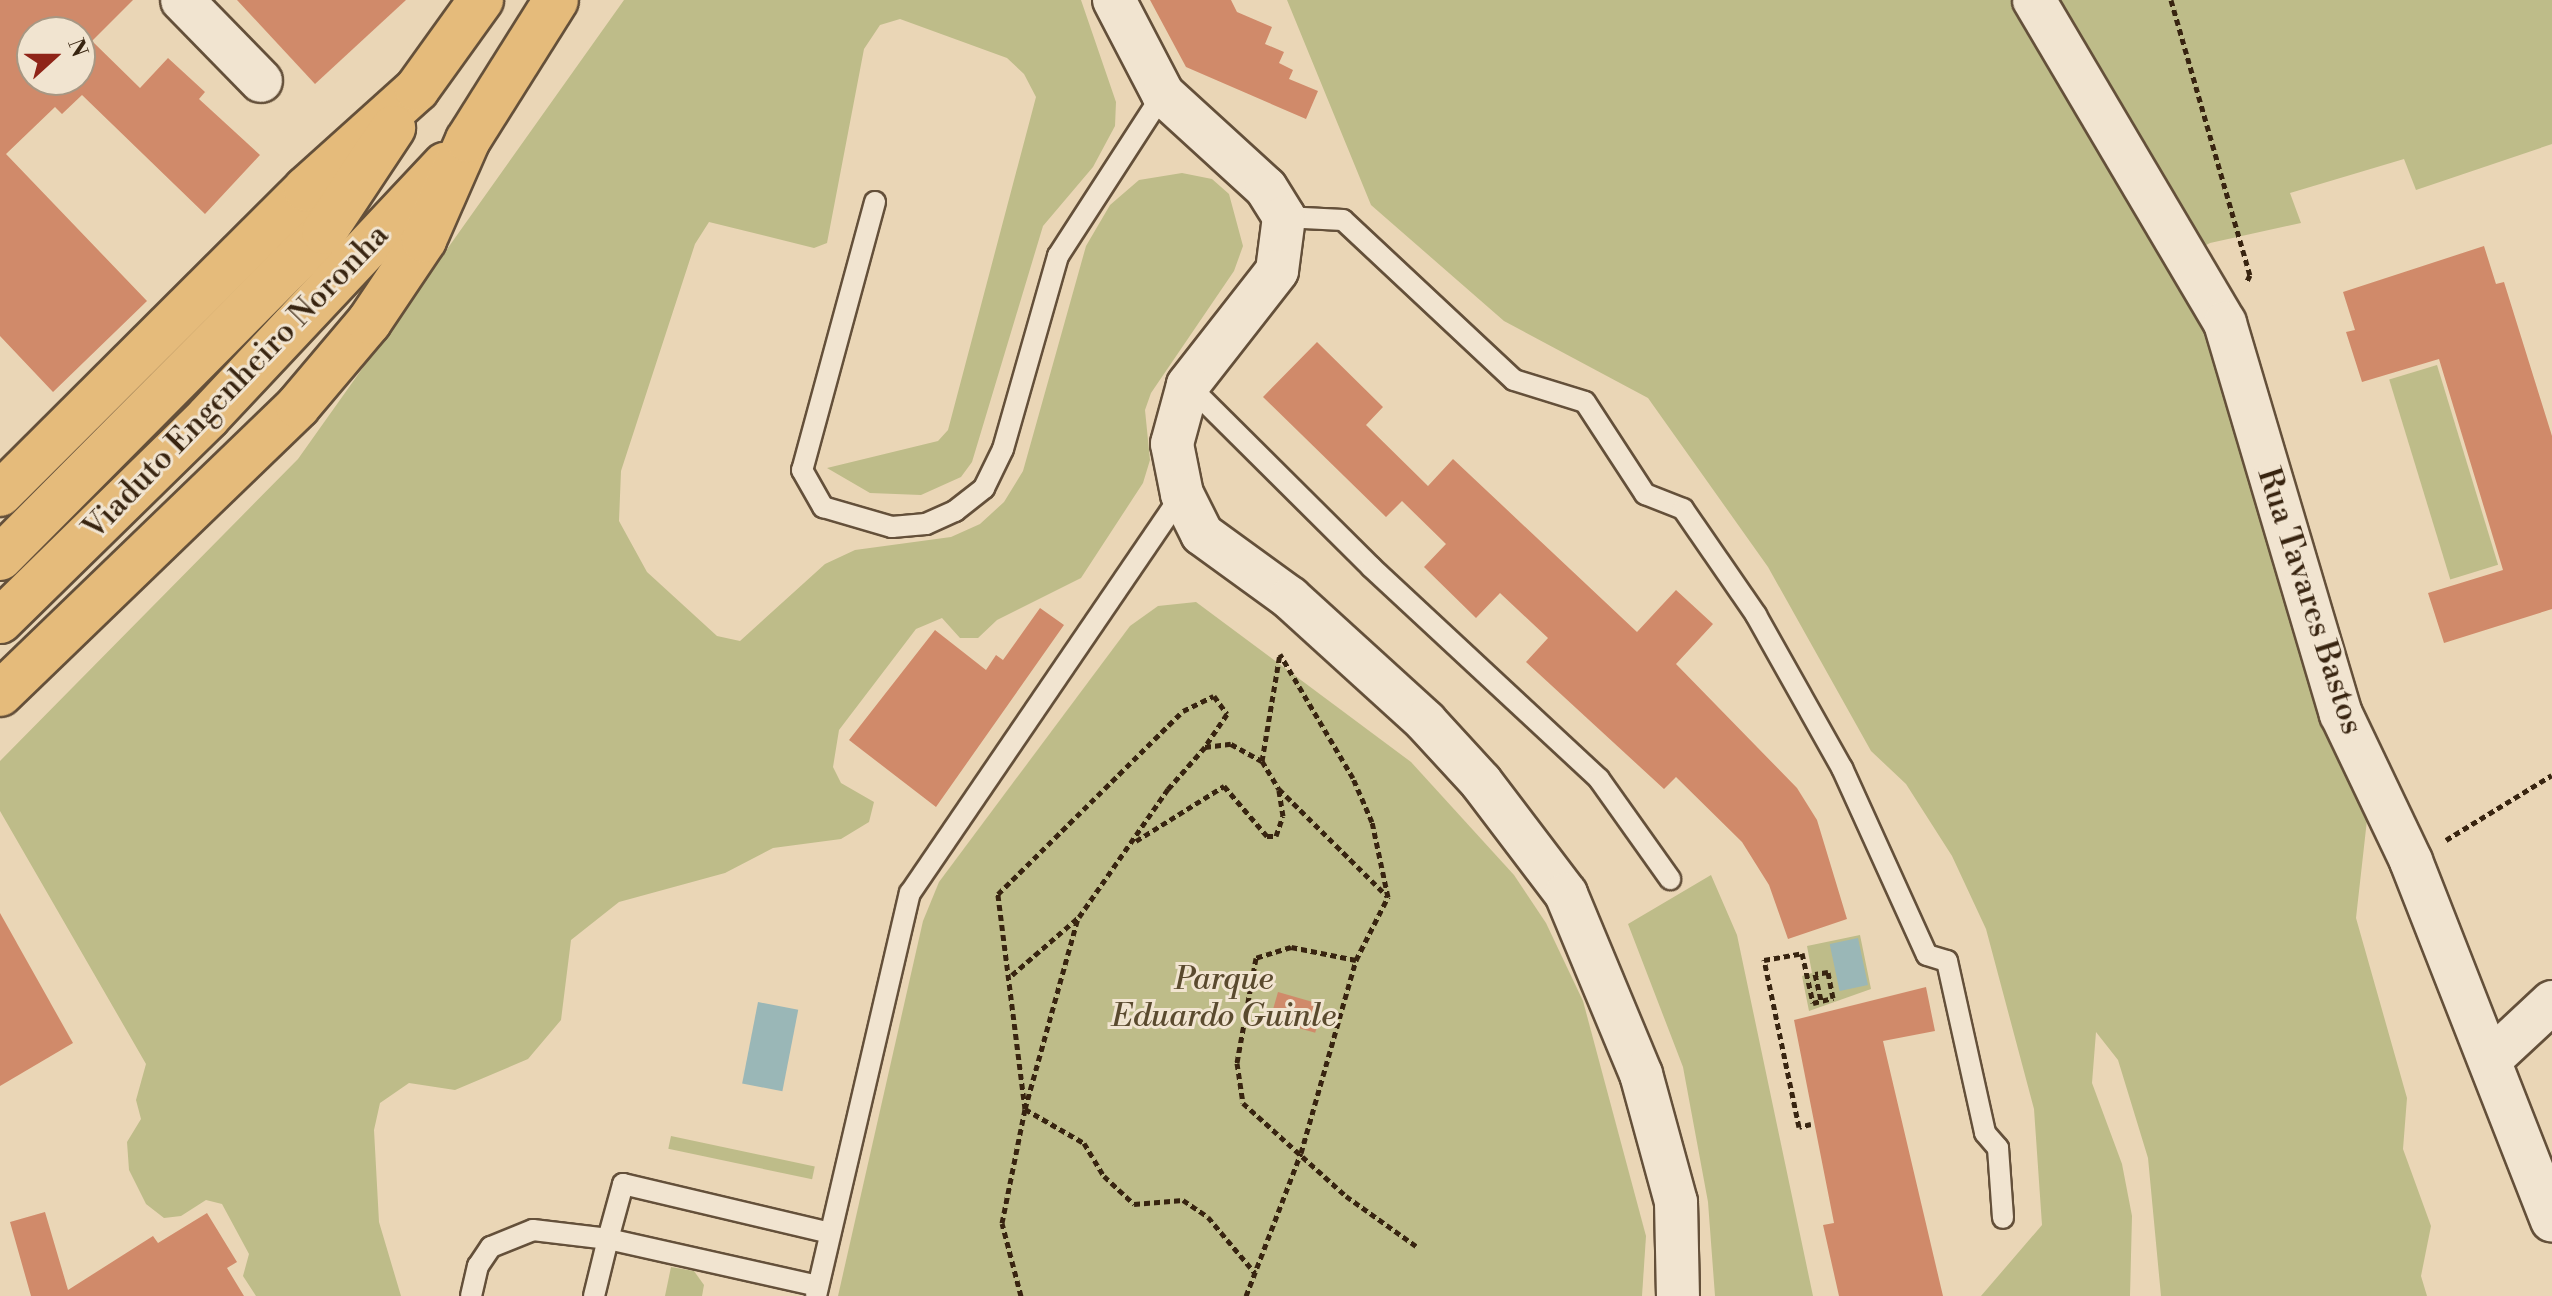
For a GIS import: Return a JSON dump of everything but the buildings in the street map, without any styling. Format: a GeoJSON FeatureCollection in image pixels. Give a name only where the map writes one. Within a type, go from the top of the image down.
{"type":"FeatureCollection","features":[{"type":"Feature","properties":{"kind":"main road"},"geometry":{"type":"LineString","coordinates":[[0,494],[306,189],[417,89],[481,0]]}},
{"type":"Feature","properties":{"kind":"main road"},"geometry":{"type":"LineString","coordinates":[[0,694],[298,406],[359,334],[424,240],[468,140],[556,0]]}},
{"type":"Feature","properties":{"kind":"main road","name":"Viaduto Engenheiro Noronha"},"geometry":{"type":"LineString","coordinates":[[0,558],[177,384],[324,232],[417,89]]}},
{"type":"Feature","properties":{"kind":"main road","name":"Viaduto Engenheiro Noronha"},"geometry":{"type":"LineString","coordinates":[[0,621],[208,417],[468,140]]}},
{"type":"Feature","properties":{"kind":"street"},"geometry":{"type":"LineString","coordinates":[[182,0],[261,81]]}},
{"type":"Feature","properties":{"kind":"street"},"geometry":{"type":"LineString","coordinates":[[1114,0],[1163,94],[1266,188],[1284,217],[1277,271],[1188,385],[1172,444],[1182,494],[1202,534],[1290,598],[1425,721],[1481,782],[1566,894],[1645,1088],[1676,1202],[1678,1296]]}},
{"type":"Feature","properties":{"kind":"street","name":"Rua Tavares Bastos"},"geometry":{"type":"LineString","coordinates":[[2034,0],[2225,323],[2341,714],[2411,861],[2492,1058],[2552,1220]]}},
{"type":"Feature","properties":{"kind":"street"},"geometry":{"type":"LineString","coordinates":[[2492,1058],[2552,1002]]}},
{"type":"Feature","properties":{"kind":"lane"},"geometry":{"type":"LineString","coordinates":[[875,202],[802,470],[823,507],[892,527],[926,524],[984,488],[1003,449],[1058,256],[1163,94]]}},
{"type":"Feature","properties":{"kind":"lane"},"geometry":{"type":"LineString","coordinates":[[1284,217],[1343,220],[1514,380],[1585,402],[1645,494],[1683,509],[1756,615],[1842,768],[1927,955],[1947,961],[1985,1133],[1998,1148],[2003,1218]]}},
{"type":"Feature","properties":{"kind":"lane"},"geometry":{"type":"LineString","coordinates":[[1188,385],[1371,567],[1599,779],[1670,879]]}},
{"type":"Feature","properties":{"kind":"lane"},"geometry":{"type":"LineString","coordinates":[[471,1296],[478,1266],[507,1236],[533,1230],[608,1239],[817,1291],[910,893],[1182,494]]}},
{"type":"Feature","properties":{"kind":"lane"},"geometry":{"type":"LineString","coordinates":[[594,1296],[623,1184],[830,1233]]}},
{"type":"Feature","properties":{"kind":"path"},"geometry":{"type":"LineString","coordinates":[[2171,0],[2250,275],[2225,323]]}},
{"type":"Feature","properties":{"kind":"path"},"geometry":{"type":"LineString","coordinates":[[1262,761],[1290,598]]}},
{"type":"Feature","properties":{"kind":"path"},"geometry":{"type":"LineString","coordinates":[[1246,1296],[1301,1153],[1356,960],[1388,897],[1376,836],[1353,778],[1280,654]]}},
{"type":"Feature","properties":{"kind":"path"},"geometry":{"type":"LineString","coordinates":[[1012,975],[1079,917],[1205,747],[1227,714],[1214,696],[1183,711],[998,894],[1012,975],[1025,1109]]}},
{"type":"Feature","properties":{"kind":"path"},"geometry":{"type":"LineString","coordinates":[[1205,747],[1231,744],[1262,761],[1279,789],[1388,897]]}},
{"type":"Feature","properties":{"kind":"path"},"geometry":{"type":"LineString","coordinates":[[2411,861],[2552,775]]}},
{"type":"Feature","properties":{"kind":"path"},"geometry":{"type":"LineString","coordinates":[[1132,844],[1224,786],[1267,836],[1276,836],[1283,816],[1279,789]]}},
{"type":"Feature","properties":{"kind":"path"},"geometry":{"type":"LineString","coordinates":[[1021,1296],[1002,1223],[1025,1109],[1079,917]]}},
{"type":"Feature","properties":{"kind":"path"},"geometry":{"type":"LineString","coordinates":[[1356,960],[1291,947],[1269,950],[1256,958],[1249,976],[1237,1063],[1243,1103],[1416,1246]]}},
{"type":"Feature","properties":{"kind":"path"},"geometry":{"type":"LineString","coordinates":[[1811,1124],[1799,1127],[1764,960],[1802,953],[1813,1003],[1821,1001],[1833,998],[1828,972],[1815,974],[1821,1001]]}},
{"type":"Feature","properties":{"kind":"path"},"geometry":{"type":"LineString","coordinates":[[1025,1109],[1084,1143],[1104,1176],[1134,1204],[1183,1200],[1208,1217],[1255,1273]]}},
{"type":"Feature","properties":{"kind":"green space"},"geometry":{"type":"Polygon","coordinates":[[[624,0],[1081,0],[1116,102],[1115,126],[1093,167],[1043,226],[972,462],[961,477],[921,495],[870,493],[827,468],[938,441],[948,430],[1036,97],[1024,74],[1007,58],[900,19],[880,25],[864,49],[827,243],[814,248],[709,222],[695,244],[621,471],[619,521],[647,572],[717,636],[740,641],[825,564],[855,550],[951,537],[980,524],[1004,502],[1023,471],[1086,246],[1110,205],[1139,180],[1182,173],[1212,179],[1229,194],[1243,246],[1234,271],[1151,393],[1145,410],[1150,460],[1143,483],[1081,578],[997,620],[978,638],[960,638],[942,618],[916,629],[839,730],[833,767],[841,783],[874,802],[869,822],[841,839],[773,848],[725,873],[619,902],[571,940],[561,1020],[528,1059],[455,1090],[409,1083],[380,1103],[374,1130],[379,1222],[401,1296],[256,1296],[243,1276],[249,1254],[222,1204],[206,1200],[181,1216],[164,1218],[146,1204],[129,1170],[127,1142],[141,1119],[136,1100],[146,1064],[0,811],[0,761],[298,459],[624,0]]]}},
{"type":"Feature","properties":{"kind":"green space"},"geometry":{"type":"Polygon","coordinates":[[[1287,0],[2552,0],[2552,144],[2416,190],[2404,159],[2290,193],[2301,223],[2210,243],[2180,259],[2368,811],[2356,918],[2407,1098],[2403,1149],[2431,1226],[2421,1276],[2427,1296],[2161,1296],[2148,1158],[2118,1060],[2096,1032],[2092,1083],[2122,1164],[2132,1216],[2130,1296],[1981,1296],[2042,1225],[2034,1109],[1986,929],[1952,856],[1906,784],[1871,751],[1768,567],[1648,398],[1504,321],[1371,205],[1287,0]]]}},
{"type":"Feature","properties":{"kind":"green space"},"geometry":{"type":"Polygon","coordinates":[[[2437,365],[2498,565],[2450,579],[2389,380],[2437,365]]]}},
{"type":"Feature","properties":{"kind":"green space","name":"Parque Eduardo Guinle"},"geometry":{"type":"Polygon","coordinates":[[[1196,602],[1411,762],[1514,875],[1546,923],[1583,1001],[1646,1236],[1642,1296],[838,1296],[923,921],[939,882],[1130,626],[1158,606],[1196,602]]]}},
{"type":"Feature","properties":{"kind":"green space"},"geometry":{"type":"Polygon","coordinates":[[[1711,875],[1737,935],[1813,1296],[1715,1296],[1708,1202],[1683,1067],[1628,924],[1711,875]]]}},
{"type":"Feature","properties":{"kind":"green space"},"geometry":{"type":"Polygon","coordinates":[[[1860,935],[1871,989],[1809,1011],[1802,976],[1812,973],[1807,946],[1860,935]]]}},
{"type":"Feature","properties":{"kind":"green space"},"geometry":{"type":"Polygon","coordinates":[[[671,1136],[815,1167],[812,1179],[668,1149],[671,1136]]]}},
{"type":"Feature","properties":{"kind":"green space"},"geometry":{"type":"Polygon","coordinates":[[[671,1267],[694,1271],[704,1285],[702,1296],[665,1296],[671,1267]]]}},
{"type":"Feature","properties":{"kind":"water"},"geometry":{"type":"Polygon","coordinates":[[[1858,938],[1868,985],[1840,991],[1830,944],[1858,938]]]}},
{"type":"Feature","properties":{"kind":"water"},"geometry":{"type":"Polygon","coordinates":[[[758,1002],[798,1010],[782,1091],[742,1083],[758,1002]]]}}]}
